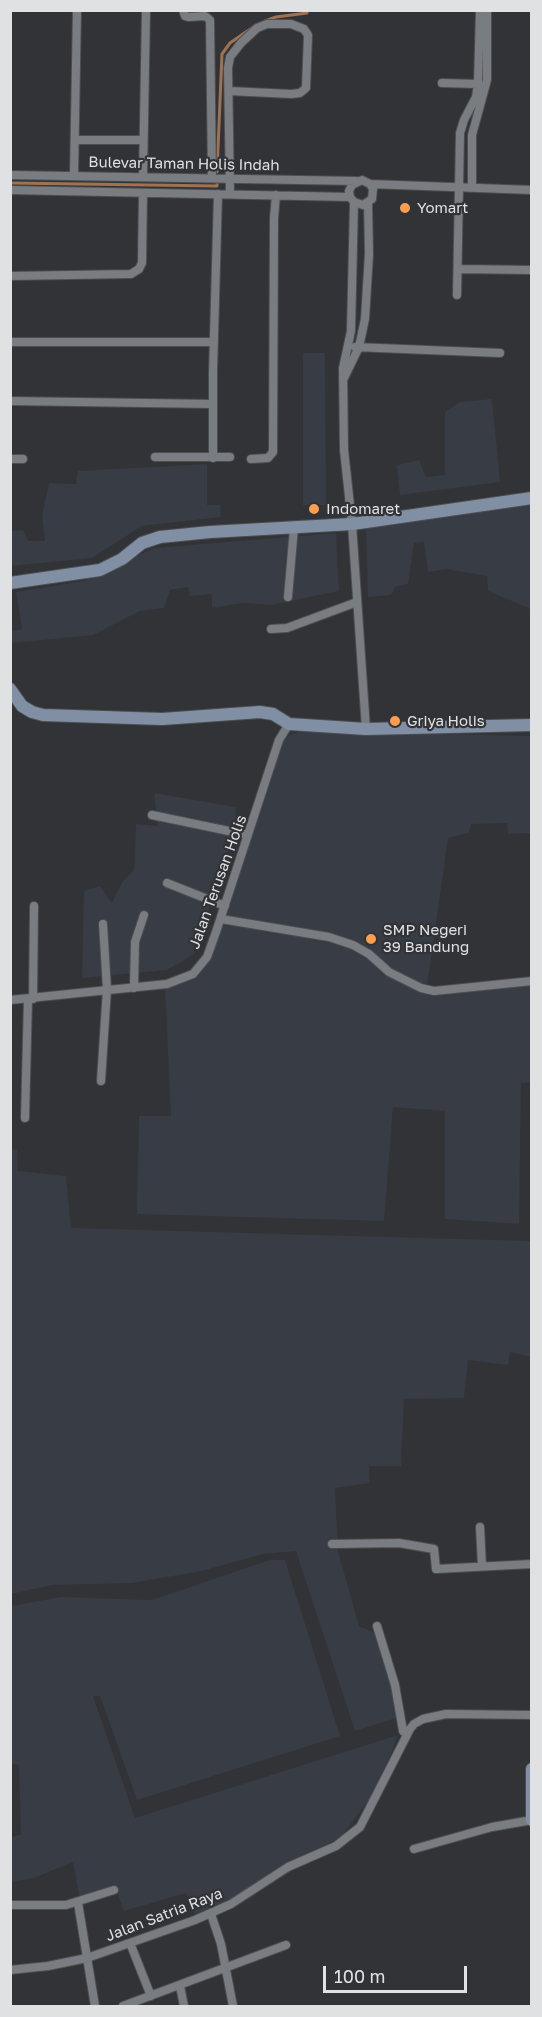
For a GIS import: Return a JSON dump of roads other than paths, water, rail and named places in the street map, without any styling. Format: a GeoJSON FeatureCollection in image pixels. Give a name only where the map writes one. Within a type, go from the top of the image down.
{"type":"FeatureCollection","features":[{"type":"Feature","properties":{"kind":"main road"},"geometry":{"type":"LineString","coordinates":[[10,583],[100,570],[122,559],[142,543],[160,537],[352,524],[531,498]]}},
{"type":"Feature","properties":{"kind":"main road"},"geometry":{"type":"LineString","coordinates":[[10,689],[22,706],[44,715],[162,719],[260,712],[273,714],[288,724],[366,729],[531,724]]}},
{"type":"Feature","properties":{"kind":"main road"},"geometry":{"type":"LineString","coordinates":[[531,1768],[531,1820]]}},
{"type":"Feature","properties":{"kind":"street"},"geometry":{"type":"LineString","coordinates":[[74,175],[77,10]]}},
{"type":"Feature","properties":{"kind":"street"},"geometry":{"type":"LineString","coordinates":[[143,177],[146,10]]}},
{"type":"Feature","properties":{"kind":"street"},"geometry":{"type":"LineString","coordinates":[[183,10],[185,16],[205,15],[210,20],[212,178]]}},
{"type":"Feature","properties":{"kind":"street"},"geometry":{"type":"LineString","coordinates":[[457,295],[460,133],[476,97],[480,10]]}},
{"type":"Feature","properties":{"kind":"street"},"geometry":{"type":"LineString","coordinates":[[472,187],[472,135],[487,80],[487,10]]}},
{"type":"Feature","properties":{"kind":"street"},"geometry":{"type":"LineString","coordinates":[[229,91],[300,93],[306,88],[308,35],[304,29],[291,24],[267,24],[257,28],[230,57],[229,91],[230,186]]}},
{"type":"Feature","properties":{"kind":"street"},"geometry":{"type":"LineString","coordinates":[[442,83],[478,84]]}},
{"type":"Feature","properties":{"kind":"street"},"geometry":{"type":"LineString","coordinates":[[75,140],[143,140]]}},
{"type":"Feature","properties":{"kind":"street","name":"Bulevar Taman Holis Indah"},"geometry":{"type":"LineString","coordinates":[[10,175],[212,178],[230,186],[276,195],[352,200]]}},
{"type":"Feature","properties":{"kind":"street"},"geometry":{"type":"LineString","coordinates":[[366,729],[352,524],[344,450],[343,368],[349,347],[352,200],[349,191],[357,181],[366,181],[370,184],[531,190]]}},
{"type":"Feature","properties":{"kind":"street","name":"Bulevar Taman Holis Indah"},"geometry":{"type":"LineString","coordinates":[[10,190],[218,194],[230,186],[357,181]]}},
{"type":"Feature","properties":{"kind":"street"},"geometry":{"type":"LineString","coordinates":[[344,379],[359,347],[365,319],[369,254],[368,203],[374,194],[370,184]]}},
{"type":"Feature","properties":{"kind":"street"},"geometry":{"type":"LineString","coordinates":[[10,276],[131,274],[139,269],[142,263],[143,193]]}},
{"type":"Feature","properties":{"kind":"street"},"geometry":{"type":"LineString","coordinates":[[213,458],[218,194]]}},
{"type":"Feature","properties":{"kind":"street"},"geometry":{"type":"LineString","coordinates":[[251,459],[268,458],[273,452],[276,195]]}},
{"type":"Feature","properties":{"kind":"street"},"geometry":{"type":"LineString","coordinates":[[352,200],[363,205],[368,203]]}},
{"type":"Feature","properties":{"kind":"street"},"geometry":{"type":"LineString","coordinates":[[458,269],[531,270]]}},
{"type":"Feature","properties":{"kind":"street"},"geometry":{"type":"LineString","coordinates":[[10,342],[214,342]]}},
{"type":"Feature","properties":{"kind":"street"},"geometry":{"type":"LineString","coordinates":[[349,347],[500,352]]}},
{"type":"Feature","properties":{"kind":"street"},"geometry":{"type":"LineString","coordinates":[[10,401],[213,404]]}},
{"type":"Feature","properties":{"kind":"street"},"geometry":{"type":"LineString","coordinates":[[155,457],[230,457]]}},
{"type":"Feature","properties":{"kind":"street"},"geometry":{"type":"LineString","coordinates":[[10,459],[23,459]]}},
{"type":"Feature","properties":{"kind":"street"},"geometry":{"type":"LineString","coordinates":[[288,597],[294,528]]}},
{"type":"Feature","properties":{"kind":"street"},"geometry":{"type":"LineString","coordinates":[[271,629],[287,628],[357,602]]}},
{"type":"Feature","properties":{"kind":"street","name":"Jalan Terusan Holis"},"geometry":{"type":"LineString","coordinates":[[10,1000],[167,984],[193,974],[207,957],[279,740],[288,724]]}},
{"type":"Feature","properties":{"kind":"street"},"geometry":{"type":"LineString","coordinates":[[152,815],[248,835]]}},
{"type":"Feature","properties":{"kind":"street"},"geometry":{"type":"LineString","coordinates":[[167,883],[225,906]]}},
{"type":"Feature","properties":{"kind":"street"},"geometry":{"type":"LineString","coordinates":[[26,1118],[34,906]]}},
{"type":"Feature","properties":{"kind":"street"},"geometry":{"type":"LineString","coordinates":[[134,987],[135,942],[144,915]]}},
{"type":"Feature","properties":{"kind":"street"},"geometry":{"type":"LineString","coordinates":[[221,919],[329,937],[353,945],[369,954],[389,972],[421,988],[434,991],[531,981]]}},
{"type":"Feature","properties":{"kind":"street"},"geometry":{"type":"LineString","coordinates":[[101,1081],[107,989],[103,924]]}},
{"type":"Feature","properties":{"kind":"street"},"geometry":{"type":"LineString","coordinates":[[480,1527],[482,1566]]}},
{"type":"Feature","properties":{"kind":"street"},"geometry":{"type":"LineString","coordinates":[[332,1544],[403,1543],[434,1549],[436,1569],[531,1564]]}},
{"type":"Feature","properties":{"kind":"street"},"geometry":{"type":"LineString","coordinates":[[377,1626],[395,1685],[403,1731]]}},
{"type":"Feature","properties":{"kind":"street","name":"Jalan Satria Raya"},"geometry":{"type":"LineString","coordinates":[[10,1970],[87,1958],[211,1914],[231,1904],[288,1867],[336,1846],[355,1832],[364,1819],[414,1724],[423,1719],[446,1714],[531,1715]]}},
{"type":"Feature","properties":{"kind":"street"},"geometry":{"type":"LineString","coordinates":[[414,1849],[492,1827],[531,1820]]}},
{"type":"Feature","properties":{"kind":"street"},"geometry":{"type":"LineString","coordinates":[[10,1905],[48,1906],[78,1903],[114,1890]]}},
{"type":"Feature","properties":{"kind":"street"},"geometry":{"type":"LineString","coordinates":[[78,1903],[95,2007]]}},
{"type":"Feature","properties":{"kind":"street"},"geometry":{"type":"LineString","coordinates":[[211,1914],[221,1944],[233,2007]]}},
{"type":"Feature","properties":{"kind":"street"},"geometry":{"type":"LineString","coordinates":[[130,1943],[151,1996]]}},
{"type":"Feature","properties":{"kind":"street"},"geometry":{"type":"LineString","coordinates":[[123,2007],[140,2003],[151,1996],[286,1945]]}},
{"type":"Feature","properties":{"kind":"street"},"geometry":{"type":"LineString","coordinates":[[180,1986],[184,2007]]}},
{"type":"Feature","properties":{"kind":"waterway"},"geometry":{"type":"LineString","coordinates":[[265,21],[276,17],[307,13]]}},
{"type":"Feature","properties":{"kind":"waterway"},"geometry":{"type":"LineString","coordinates":[[217,172],[222,54],[230,43],[256,25]]}},
{"type":"Feature","properties":{"kind":"waterway"},"geometry":{"type":"LineString","coordinates":[[12,183],[217,186],[217,184]]}},
{"type":"Feature","properties":{"kind":"place","name":"Yomart"},"geometry":{"type":"Point","coordinates":[405,208]}},
{"type":"Feature","properties":{"kind":"place","name":"Indomaret"},"geometry":{"type":"Point","coordinates":[314,509]}},
{"type":"Feature","properties":{"kind":"place","name":"Griya Holis"},"geometry":{"type":"Point","coordinates":[395,721]}},
{"type":"Feature","properties":{"kind":"place","name":"SMP Negeri 39 Bandung"},"geometry":{"type":"Point","coordinates":[371,939]}}]}
